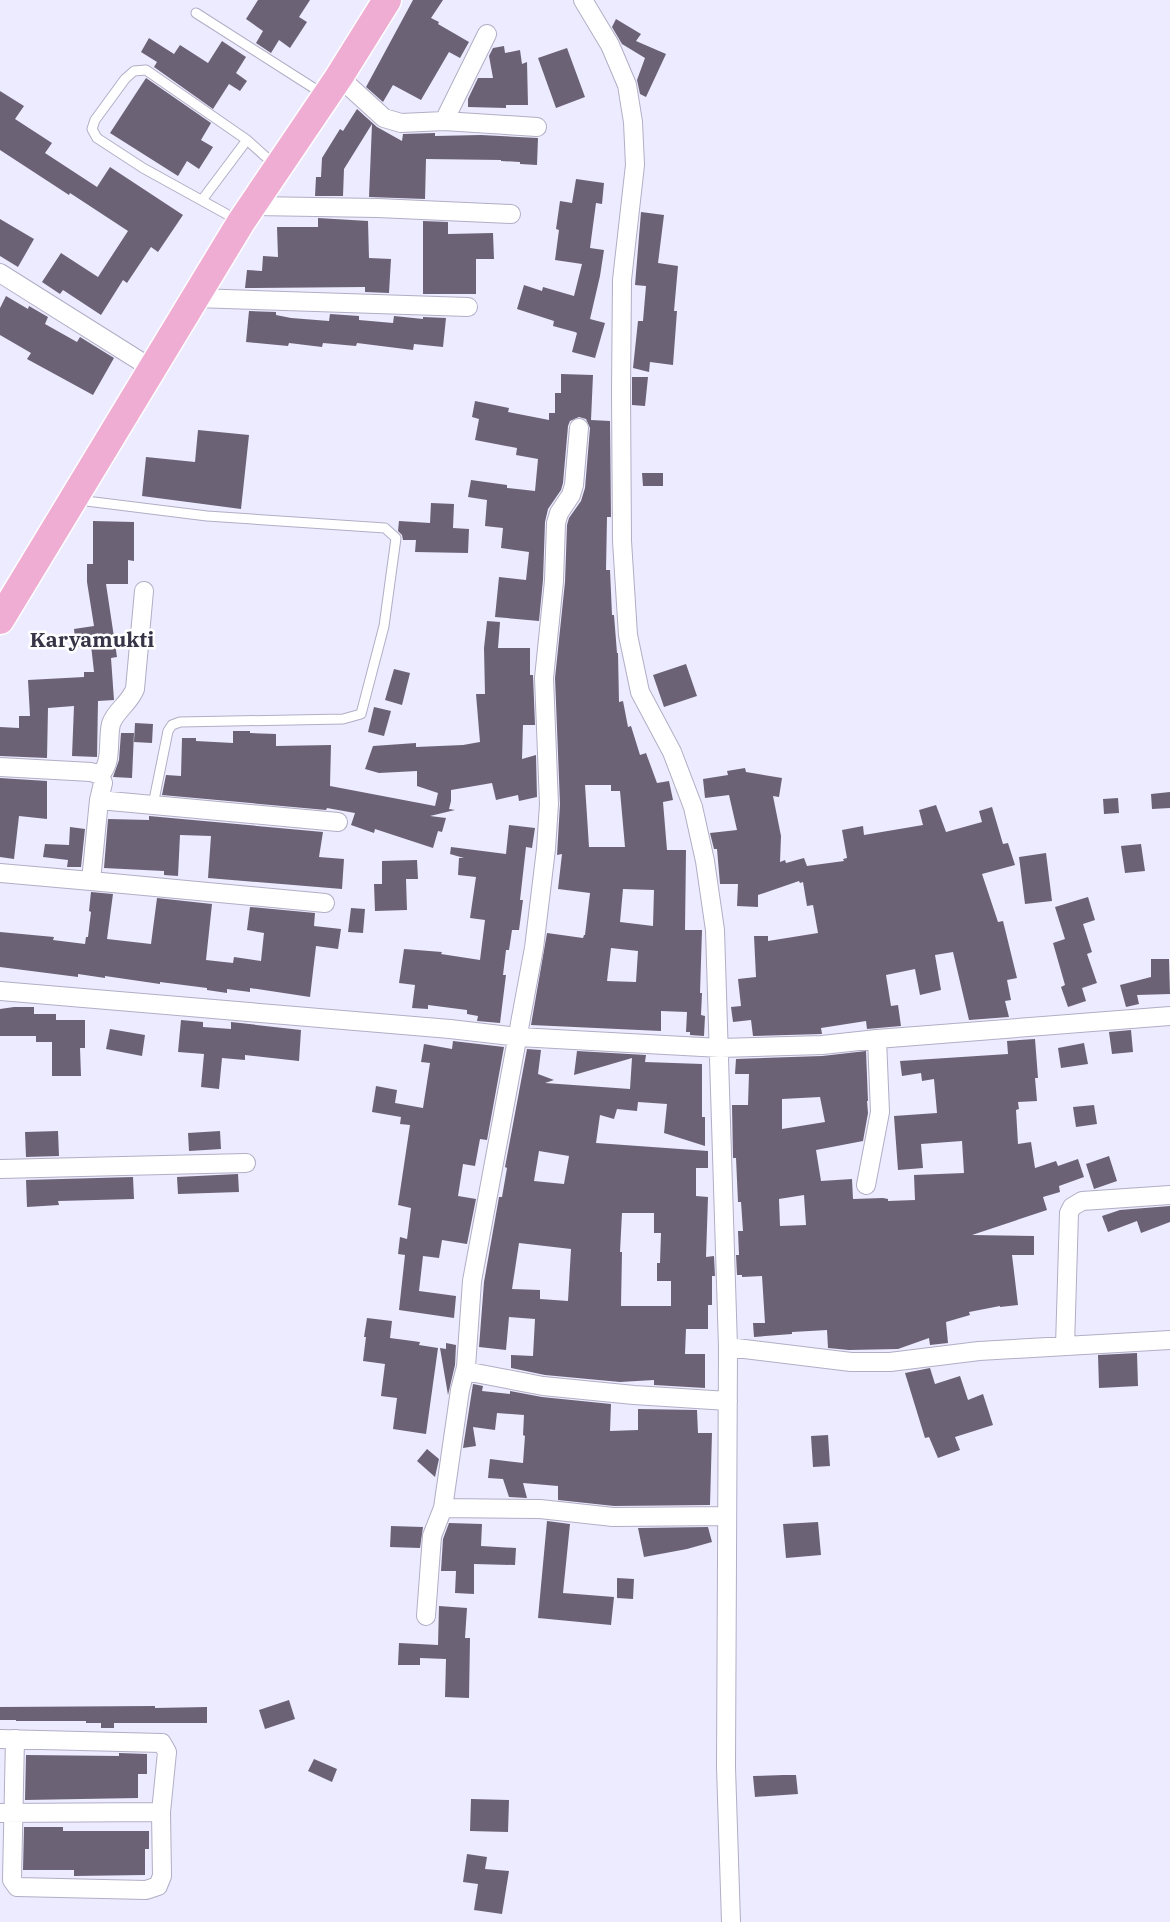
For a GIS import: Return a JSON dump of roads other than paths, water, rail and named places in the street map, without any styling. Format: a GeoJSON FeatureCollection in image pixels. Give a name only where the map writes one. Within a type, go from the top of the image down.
{"type":"FeatureCollection","features":[{"type":"Feature","properties":{"kind":"main road"},"geometry":{"type":"LineString","coordinates":[[4,605],[72,499],[247,214],[387,0]]}},
{"type":"Feature","properties":{"kind":"street"},"geometry":{"type":"LineString","coordinates":[[583,0],[610,45],[627,85],[633,123],[634,165],[622,280],[622,541],[628,635],[640,692],[672,752],[693,807],[705,861],[715,930],[728,1347],[726,1767],[731,1922]]}},
{"type":"Feature","properties":{"kind":"street"},"geometry":{"type":"LineString","coordinates":[[444,121],[488,34]]}},
{"type":"Feature","properties":{"kind":"street"},"geometry":{"type":"LineString","coordinates":[[332,87],[384,118],[401,123],[444,121],[537,127]]}},
{"type":"Feature","properties":{"kind":"street"},"geometry":{"type":"LineString","coordinates":[[247,214],[378,208],[511,214]]}},
{"type":"Feature","properties":{"kind":"street"},"geometry":{"type":"LineString","coordinates":[[0,273],[151,368]]}},
{"type":"Feature","properties":{"kind":"street"},"geometry":{"type":"LineString","coordinates":[[195,298],[468,307]]}},
{"type":"Feature","properties":{"kind":"street"},"geometry":{"type":"LineString","coordinates":[[426,1616],[432,1536],[443,1508],[459,1390],[465,1371],[472,1281],[534,948],[549,804],[544,678],[554,582],[556,523],[574,485],[579,428]]}},
{"type":"Feature","properties":{"kind":"street"},"geometry":{"type":"LineString","coordinates":[[100,775],[108,761],[111,724],[114,717],[131,699],[135,689],[144,591]]}},
{"type":"Feature","properties":{"kind":"street"},"geometry":{"type":"LineString","coordinates":[[0,767],[91,772],[100,775]]}},
{"type":"Feature","properties":{"kind":"street"},"geometry":{"type":"LineString","coordinates":[[91,880],[99,800],[103,783],[100,775]]}},
{"type":"Feature","properties":{"kind":"street"},"geometry":{"type":"LineString","coordinates":[[99,800],[338,822]]}},
{"type":"Feature","properties":{"kind":"street"},"geometry":{"type":"LineString","coordinates":[[0,873],[326,903]]}},
{"type":"Feature","properties":{"kind":"street"},"geometry":{"type":"LineString","coordinates":[[0,991],[450,1029],[519,1037],[720,1048],[822,1045],[1170,1016]]}},
{"type":"Feature","properties":{"kind":"street"},"geometry":{"type":"LineString","coordinates":[[866,1185],[880,1112],[877,1039]]}},
{"type":"Feature","properties":{"kind":"street"},"geometry":{"type":"LineString","coordinates":[[0,1169],[246,1163]]}},
{"type":"Feature","properties":{"kind":"street"},"geometry":{"type":"LineString","coordinates":[[1065,1346],[1069,1213],[1072,1207],[1082,1201],[1170,1195]]}},
{"type":"Feature","properties":{"kind":"street"},"geometry":{"type":"LineString","coordinates":[[728,1347],[861,1362],[890,1362],[979,1351],[1170,1340]]}},
{"type":"Feature","properties":{"kind":"street"},"geometry":{"type":"LineString","coordinates":[[465,1371],[543,1386],[728,1401]]}},
{"type":"Feature","properties":{"kind":"street"},"geometry":{"type":"LineString","coordinates":[[443,1508],[540,1509],[613,1517],[727,1516]]}},
{"type":"Feature","properties":{"kind":"street"},"geometry":{"type":"LineString","coordinates":[[8,1739],[162,1743],[167,1752],[161,1812],[162,1876],[158,1886],[146,1890],[17,1887],[12,1880],[7,1813],[8,1739]]}},
{"type":"Feature","properties":{"kind":"street"},"geometry":{"type":"LineString","coordinates":[[7,1813],[161,1812]]}},
{"type":"Feature","properties":{"kind":"lane"},"geometry":{"type":"LineString","coordinates":[[196,13],[309,87],[332,87]]}},
{"type":"Feature","properties":{"kind":"lane"},"geometry":{"type":"LineString","coordinates":[[247,214],[202,200],[143,168],[97,138],[92,129],[94,120],[125,79],[134,71],[146,70],[247,140],[278,167]]}},
{"type":"Feature","properties":{"kind":"lane"},"geometry":{"type":"LineString","coordinates":[[202,200],[247,140]]}},
{"type":"Feature","properties":{"kind":"lane"},"geometry":{"type":"LineString","coordinates":[[72,499],[207,516],[385,528],[396,538],[384,626],[361,714],[343,719],[180,722],[172,725],[168,731],[153,805]]}},
{"type":"Feature","properties":{"kind":"district","name":"Karyamukti"},"geometry":{"type":"Point","coordinates":[92,639]}}]}
